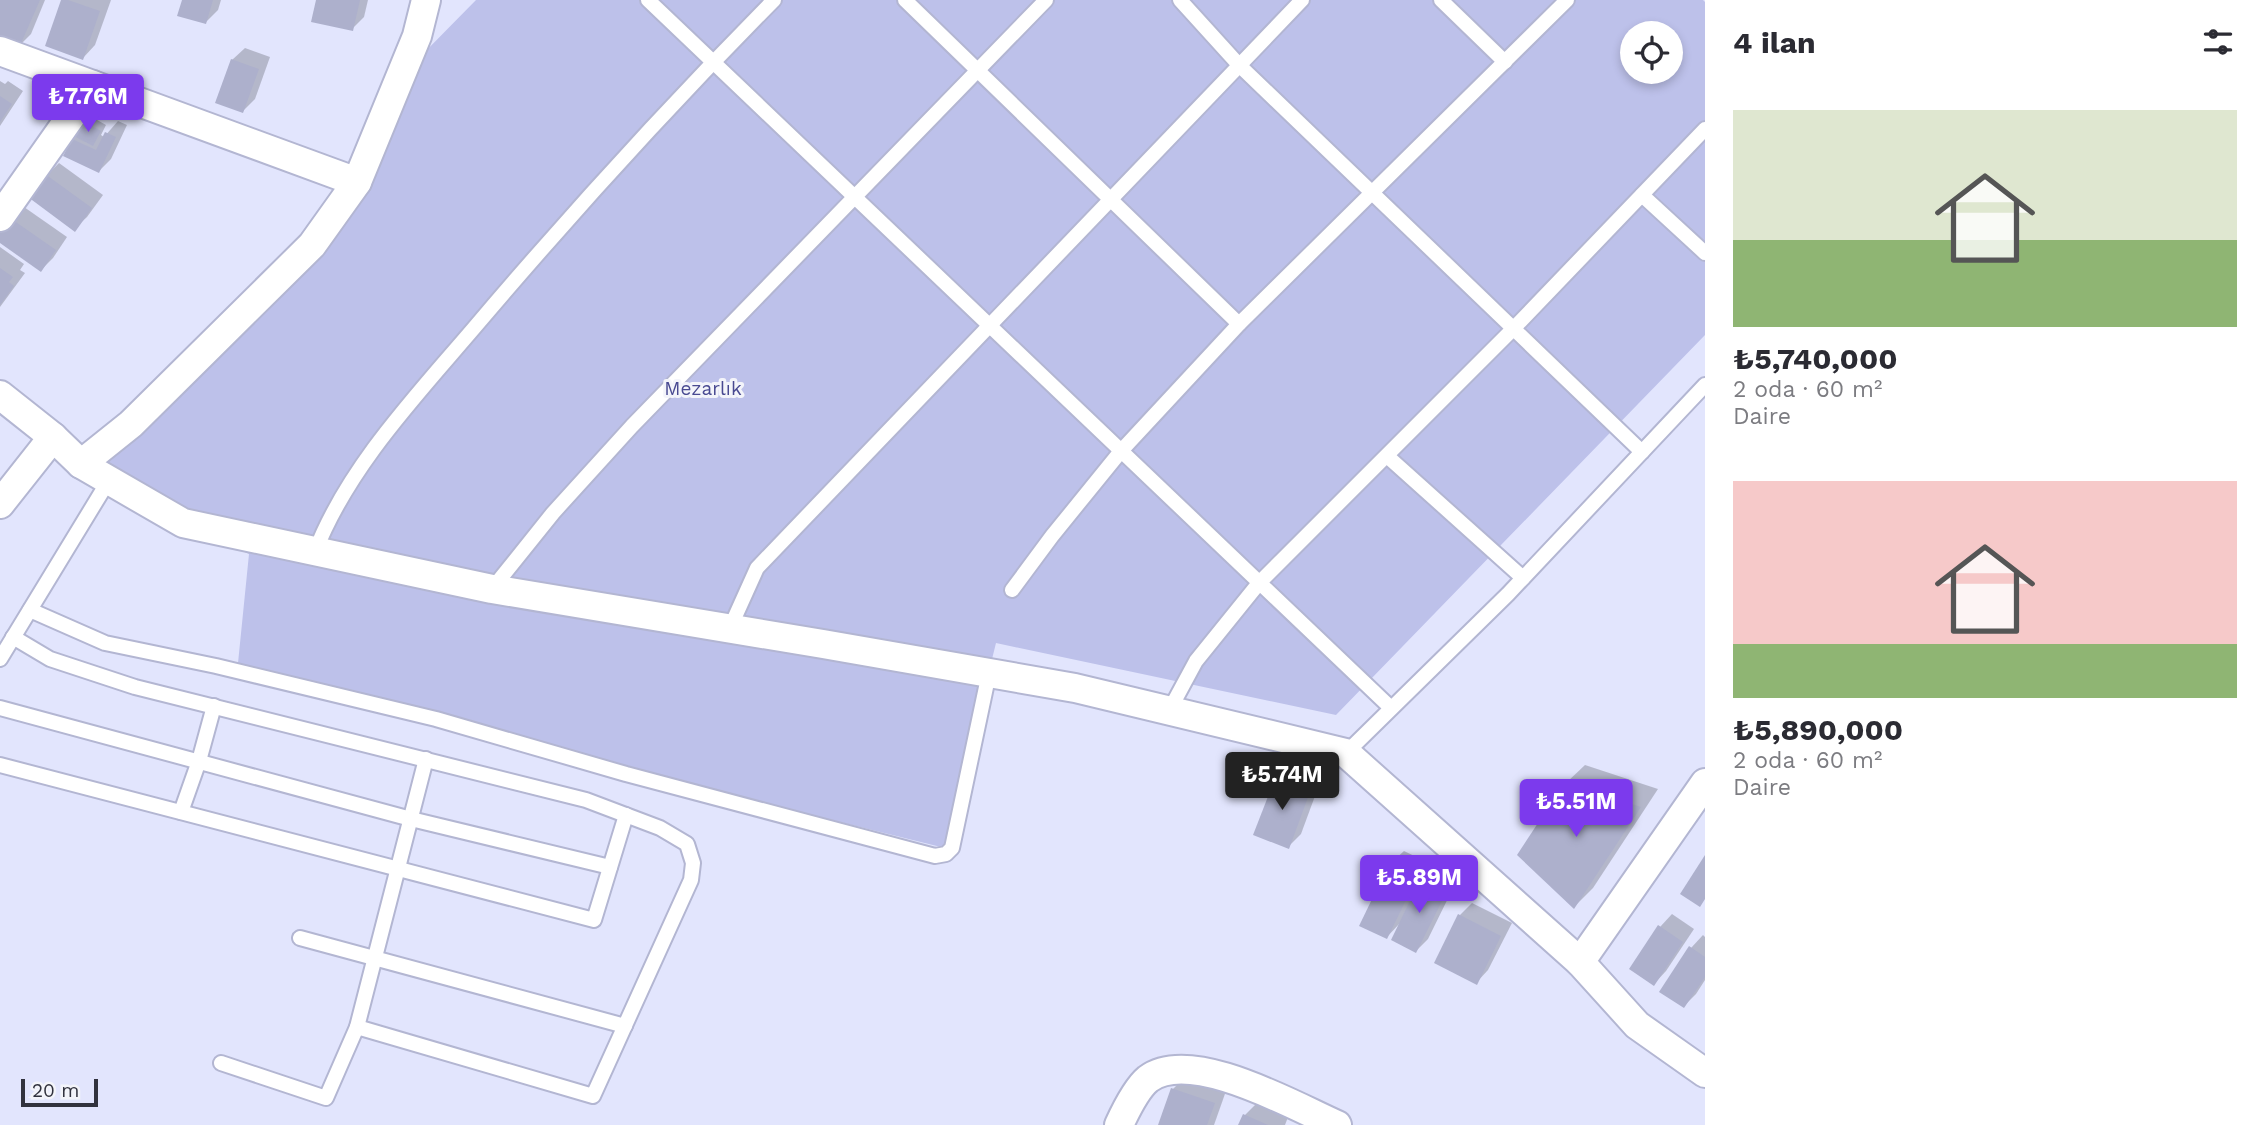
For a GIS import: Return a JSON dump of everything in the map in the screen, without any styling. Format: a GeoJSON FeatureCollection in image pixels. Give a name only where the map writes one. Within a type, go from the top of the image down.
{"type":"FeatureCollection","features":[{"type":"Feature","properties":{"kind":"street"},"geometry":{"type":"LineString","coordinates":[[81,464],[131,424],[312,245],[357,182],[417,36],[426,0]]}},
{"type":"Feature","properties":{"kind":"street"},"geometry":{"type":"LineString","coordinates":[[0,51],[357,182]]}},
{"type":"Feature","properties":{"kind":"street"},"geometry":{"type":"LineString","coordinates":[[0,216],[93,85]]}},
{"type":"Feature","properties":{"kind":"street"},"geometry":{"type":"LineString","coordinates":[[0,395],[53,437],[81,464],[183,523],[492,589],[1075,688],[1346,753],[1580,962],[1637,1024],[1705,1073]]}},
{"type":"Feature","properties":{"kind":"street"},"geometry":{"type":"LineString","coordinates":[[0,505],[53,437]]}},
{"type":"Feature","properties":{"kind":"street"},"geometry":{"type":"LineString","coordinates":[[1580,962],[1705,783]]}},
{"type":"Feature","properties":{"kind":"street"},"geometry":{"type":"LineString","coordinates":[[1119,1125],[1125,1110],[1147,1080],[1164,1071],[1189,1069],[1228,1077],[1337,1125]]}},
{"type":"Feature","properties":{"kind":"lane"},"geometry":{"type":"LineString","coordinates":[[648,0],[1391,708]]}},
{"type":"Feature","properties":{"kind":"lane"},"geometry":{"type":"LineString","coordinates":[[315,552],[324,529],[346,491],[400,414],[553,235],[774,0]]}},
{"type":"Feature","properties":{"kind":"lane"},"geometry":{"type":"LineString","coordinates":[[905,0],[1239,324]]}},
{"type":"Feature","properties":{"kind":"lane"},"geometry":{"type":"LineString","coordinates":[[492,589],[553,513],[632,426],[1046,0]]}},
{"type":"Feature","properties":{"kind":"lane"},"geometry":{"type":"LineString","coordinates":[[1180,0],[1239,65],[1642,452]]}},
{"type":"Feature","properties":{"kind":"lane"},"geometry":{"type":"LineString","coordinates":[[730,628],[757,568],[1302,0]]}},
{"type":"Feature","properties":{"kind":"lane"},"geometry":{"type":"LineString","coordinates":[[1441,0],[1504,62]]}},
{"type":"Feature","properties":{"kind":"lane"},"geometry":{"type":"LineString","coordinates":[[1012,590],[1121,451],[1239,324],[1567,0]]}},
{"type":"Feature","properties":{"kind":"lane"},"geometry":{"type":"LineString","coordinates":[[1169,711],[1196,661],[1259,583],[1514,328],[1705,129]]}},
{"type":"Feature","properties":{"kind":"lane"},"geometry":{"type":"LineString","coordinates":[[1642,195],[1705,253]]}},
{"type":"Feature","properties":{"kind":"lane"},"geometry":{"type":"LineString","coordinates":[[1346,753],[1523,578],[1705,385]]}},
{"type":"Feature","properties":{"kind":"lane"},"geometry":{"type":"LineString","coordinates":[[1387,456],[1523,578]]}},
{"type":"Feature","properties":{"kind":"lane"},"geometry":{"type":"LineString","coordinates":[[0,659],[109,480]]}},
{"type":"Feature","properties":{"kind":"lane"},"geometry":{"type":"LineString","coordinates":[[30,610],[105,643],[216,666],[436,719],[639,778],[935,856],[946,854],[952,848],[989,673]]}},
{"type":"Feature","properties":{"kind":"lane"},"geometry":{"type":"LineString","coordinates":[[13,637],[50,659],[135,687],[586,800],[660,828],[687,844],[693,863],[691,880],[593,1096],[357,1027]]}},
{"type":"Feature","properties":{"kind":"lane"},"geometry":{"type":"LineString","coordinates":[[181,812],[214,706]]}},
{"type":"Feature","properties":{"kind":"lane"},"geometry":{"type":"LineString","coordinates":[[0,708],[411,819],[610,867]]}},
{"type":"Feature","properties":{"kind":"lane"},"geometry":{"type":"LineString","coordinates":[[221,1063],[326,1098],[357,1027],[426,759]]}},
{"type":"Feature","properties":{"kind":"lane"},"geometry":{"type":"LineString","coordinates":[[0,765],[593,920],[626,815]]}},
{"type":"Feature","properties":{"kind":"lane"},"geometry":{"type":"LineString","coordinates":[[300,938],[625,1026]]}},
{"type":"Feature","properties":{"kind":"green space","name":"Mezarlık"},"geometry":{"type":"Polygon","coordinates":[[[476,0],[1705,2],[1705,335],[1336,715],[996,643],[945,848],[237,673],[249,554],[78,475],[315,248],[415,62],[476,0]]]}},
{"type":"Feature","properties":{"kind":"building"},"geometry":{"type":"Polygon","coordinates":[[[0,0],[40,0],[19,48],[0,40],[0,0]]]}},
{"type":"Feature","properties":{"kind":"building"},"geometry":{"type":"Polygon","coordinates":[[[61,0],[100,11],[83,60],[45,46],[61,0]]]}},
{"type":"Feature","properties":{"kind":"building"},"geometry":{"type":"Polygon","coordinates":[[[182,0],[213,0],[206,24],[177,16],[182,0]]]}},
{"type":"Feature","properties":{"kind":"building"},"geometry":{"type":"Polygon","coordinates":[[[316,0],[360,0],[353,31],[311,22],[316,0]]]}},
{"type":"Feature","properties":{"kind":"building"},"geometry":{"type":"Polygon","coordinates":[[[231,59],[259,69],[243,113],[215,103],[231,59]]]}},
{"type":"Feature","properties":{"kind":"building"},"geometry":{"type":"Polygon","coordinates":[[[0,96],[12,104],[0,122],[0,96]]]}},
{"type":"Feature","properties":{"kind":"building"},"geometry":{"type":"Polygon","coordinates":[[[83,121],[101,131],[93,146],[74,136],[83,121]]]}},
{"type":"Feature","properties":{"kind":"building"},"geometry":{"type":"Polygon","coordinates":[[[105,132],[116,137],[99,173],[63,156],[72,139],[96,150],[105,132]]]}},
{"type":"Feature","properties":{"kind":"building"},"geometry":{"type":"Polygon","coordinates":[[[45,174],[92,208],[75,232],[28,197],[45,174]]]}},
{"type":"Feature","properties":{"kind":"building"},"geometry":{"type":"Polygon","coordinates":[[[10,218],[56,250],[41,272],[0,243],[0,233],[10,218]]]}},
{"type":"Feature","properties":{"kind":"building"},"geometry":{"type":"Polygon","coordinates":[[[0,268],[13,277],[9,282],[14,286],[0,305],[0,268]]]}},
{"type":"Feature","properties":{"kind":"building"},"geometry":{"type":"Polygon","coordinates":[[[1276,776],[1311,789],[1289,849],[1253,835],[1276,776]]]}},
{"type":"Feature","properties":{"kind":"building"},"geometry":{"type":"Polygon","coordinates":[[[1565,782],[1641,807],[1574,909],[1517,855],[1565,782]]]}},
{"type":"Feature","properties":{"kind":"building"},"geometry":{"type":"Polygon","coordinates":[[[1705,855],[1705,899],[1700,907],[1680,894],[1705,855]]]}},
{"type":"Feature","properties":{"kind":"building"},"geometry":{"type":"Polygon","coordinates":[[[1390,862],[1418,875],[1387,939],[1359,926],[1390,862]]]}},
{"type":"Feature","properties":{"kind":"building"},"geometry":{"type":"Polygon","coordinates":[[[1421,878],[1447,891],[1416,953],[1391,940],[1421,878]]]}},
{"type":"Feature","properties":{"kind":"building"},"geometry":{"type":"Polygon","coordinates":[[[1458,914],[1501,936],[1477,985],[1434,963],[1458,914]]]}},
{"type":"Feature","properties":{"kind":"building"},"geometry":{"type":"Polygon","coordinates":[[[1658,925],[1683,942],[1654,986],[1629,969],[1658,925]]]}},
{"type":"Feature","properties":{"kind":"building"},"geometry":{"type":"Polygon","coordinates":[[[1689,946],[1705,957],[1705,977],[1684,1008],[1659,992],[1689,946]]]}},
{"type":"Feature","properties":{"kind":"building"},"geometry":{"type":"Polygon","coordinates":[[[1171,1088],[1215,1103],[1207,1125],[1158,1125],[1171,1088]]]}},
{"type":"Feature","properties":{"kind":"building"},"geometry":{"type":"Polygon","coordinates":[[[1243,1114],[1268,1125],[1238,1125],[1243,1114]]]}}]}
